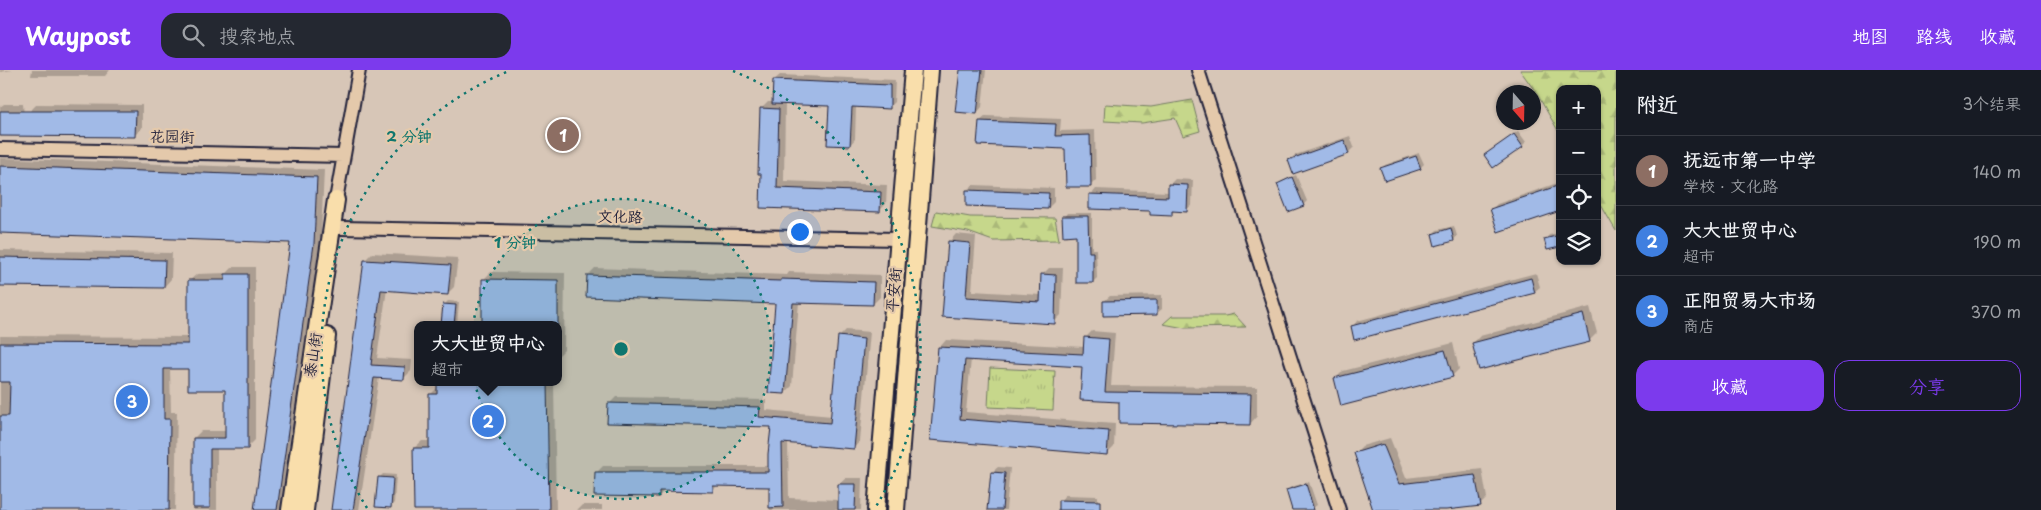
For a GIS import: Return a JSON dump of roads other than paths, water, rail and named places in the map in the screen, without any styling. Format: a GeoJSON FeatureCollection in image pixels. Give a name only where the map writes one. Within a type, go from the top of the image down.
{"type":"FeatureCollection","features":[{"type":"Feature","properties":{"kind":"main road","name":"平安街"},"geometry":{"type":"LineString","coordinates":[[876,510],[913,70]]}},
{"type":"Feature","properties":{"kind":"main road","name":"平安街"},"geometry":{"type":"LineString","coordinates":[[896,510],[930,70]]}},
{"type":"Feature","properties":{"kind":"main road","name":"泰山街"},"geometry":{"type":"LineString","coordinates":[[305,510],[341,228],[336,200]]}},
{"type":"Feature","properties":{"kind":"main road","name":"泰山街"},"geometry":{"type":"LineString","coordinates":[[290,510],[336,200]]}},
{"type":"Feature","properties":{"kind":"street","name":"泰山街"},"geometry":{"type":"LineString","coordinates":[[336,200],[359,70]]}},
{"type":"Feature","properties":{"kind":"street"},"geometry":{"type":"LineString","coordinates":[[1198,70],[1340,510]]}},
{"type":"Feature","properties":{"kind":"street","name":"花园街"},"geometry":{"type":"LineString","coordinates":[[0,149],[343,156]]}},
{"type":"Feature","properties":{"kind":"street","name":"文化路"},"geometry":{"type":"LineString","coordinates":[[341,228],[898,239]]}},
{"type":"Feature","properties":{"kind":"place","name":"抚远市第一中学"},"geometry":{"type":"Point","coordinates":[563,135]}},
{"type":"Feature","properties":{"kind":"place","name":"正阳贸易大市场"},"geometry":{"type":"Point","coordinates":[132,401]}},
{"type":"Feature","properties":{"kind":"place","name":"大大世贸中心"},"geometry":{"type":"Point","coordinates":[488,421]}}]}
